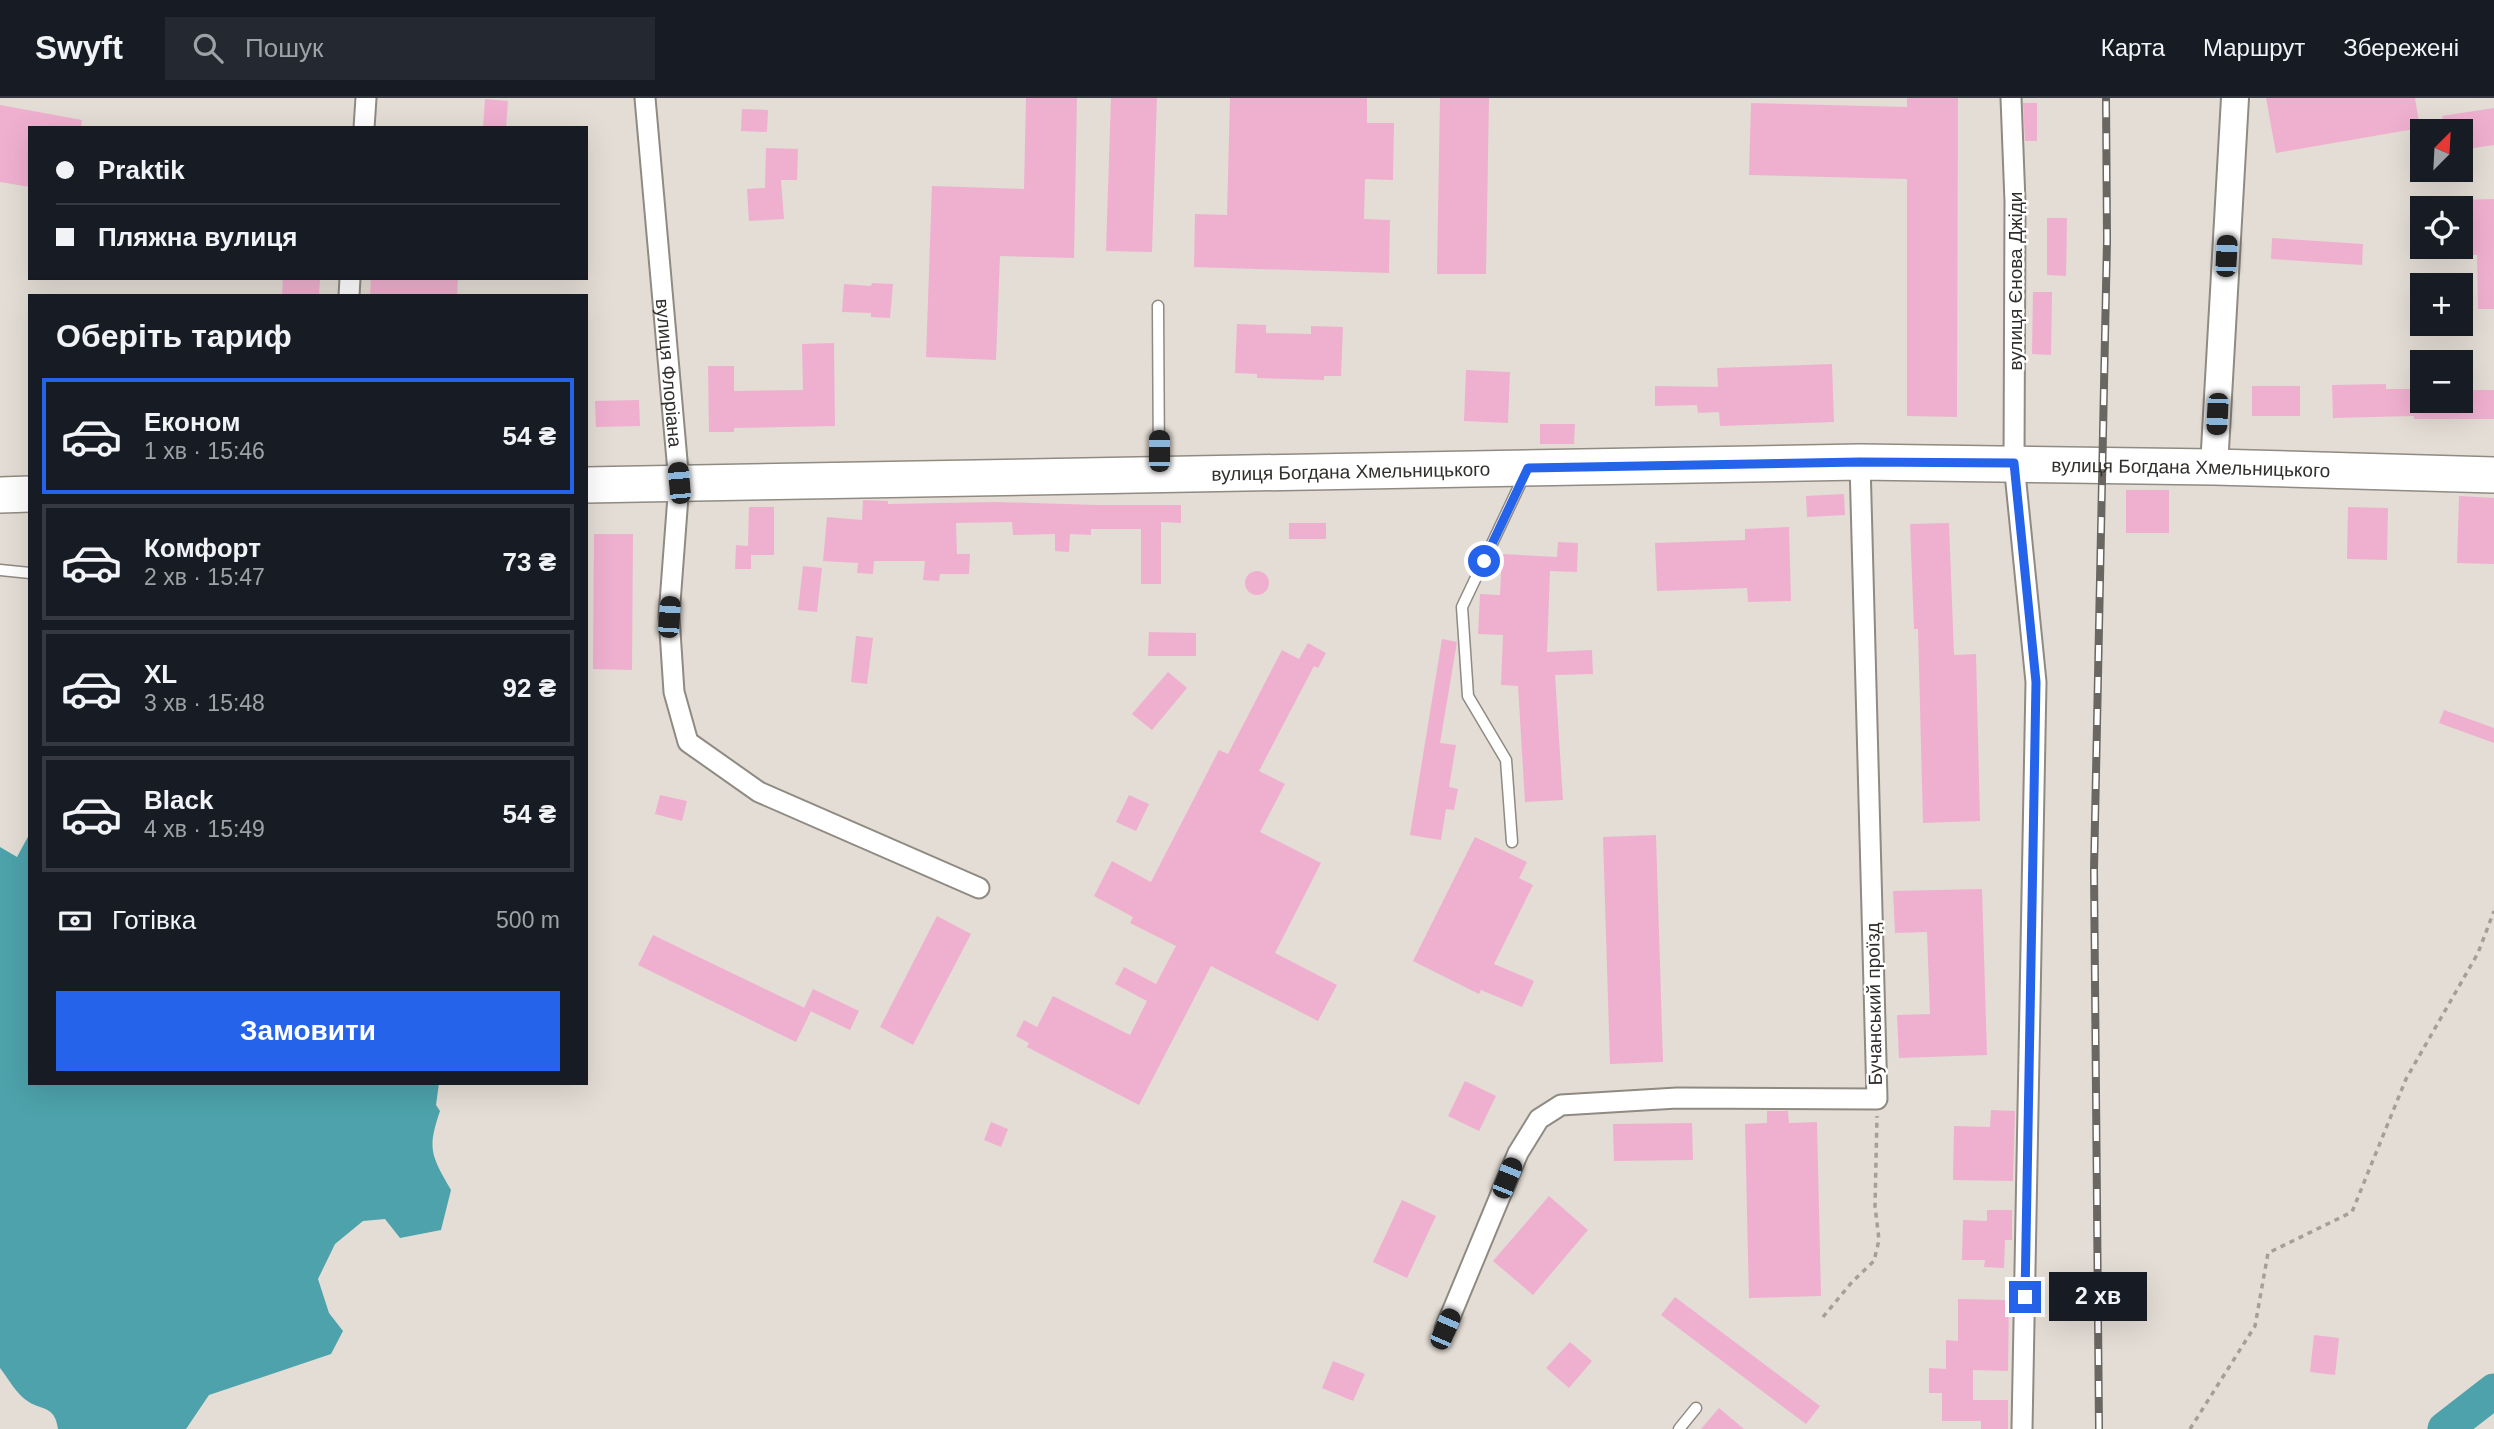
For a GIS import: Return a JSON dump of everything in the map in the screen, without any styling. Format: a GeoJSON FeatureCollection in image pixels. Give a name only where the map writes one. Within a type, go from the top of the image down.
{"type":"FeatureCollection","features":[{"type":"Feature","properties":{"kind":"highway","name":"вулиця Богдана Хмельницького"},"geometry":{"type":"LineString","coordinates":[[588,485],[1860,462],[2214,467],[2494,475]]}},
{"type":"Feature","properties":{"kind":"highway"},"geometry":{"type":"LineString","coordinates":[[0,495],[28,494]]}},
{"type":"Feature","properties":{"kind":"street"},"geometry":{"type":"LineString","coordinates":[[364,126],[366,98]]}},
{"type":"Feature","properties":{"kind":"street","name":"вулиця Флоріана"},"geometry":{"type":"LineString","coordinates":[[645,98],[679,483],[669,617],[674,692],[688,742],[759,792],[979,888]]}},
{"type":"Feature","properties":{"kind":"street","name":"вулиця Єнова Джіди"},"geometry":{"type":"LineString","coordinates":[[2011,98],[2015,202],[2014,463],[2036,682],[2022,1429]]}},
{"type":"Feature","properties":{"kind":"street"},"geometry":{"type":"LineString","coordinates":[[2214,467],[2235,98]]}},
{"type":"Feature","properties":{"kind":"street","name":"Бучанський проїзд"},"geometry":{"type":"LineString","coordinates":[[1445,1329],[1518,1153],[1539,1119],[1561,1105],[1677,1098],[1877,1100],[1860,462]]}},
{"type":"Feature","properties":{"kind":"lane"},"geometry":{"type":"LineString","coordinates":[[1158,306],[1159,475]]}},
{"type":"Feature","properties":{"kind":"lane"},"geometry":{"type":"LineString","coordinates":[[1512,842],[1506,760],[1468,696],[1462,607],[1528,468]]}},
{"type":"Feature","properties":{"kind":"lane"},"geometry":{"type":"LineString","coordinates":[[0,569],[28,573]]}},
{"type":"Feature","properties":{"kind":"lane"},"geometry":{"type":"LineString","coordinates":[[1679,1429],[1696,1408]]}},
{"type":"Feature","properties":{"kind":"path"},"geometry":{"type":"LineString","coordinates":[[2190,1429],[2255,1326],[2267,1253],[2352,1212],[2406,1079],[2478,953],[2494,911]]}},
{"type":"Feature","properties":{"kind":"path"},"geometry":{"type":"LineString","coordinates":[[1823,1317],[1852,1282],[1874,1261],[1879,1240],[1875,1206],[1877,1100]]}},
{"type":"Feature","properties":{"kind":"water"},"geometry":{"type":"Polygon","coordinates":[[[28,837],[28,1085],[439,1085],[436,1105],[440,1111],[433,1134],[433,1152],[451,1190],[441,1230],[400,1238],[385,1219],[363,1221],[335,1244],[318,1279],[329,1313],[343,1331],[331,1354],[209,1395],[186,1429],[58,1429],[54,1415],[22,1397],[0,1368],[0,847],[17,857],[28,837]]]}},
{"type":"Feature","properties":{"kind":"building"},"geometry":{"type":"Polygon","coordinates":[[[1026,98],[1077,98],[1074,258],[1000,256],[996,360],[926,357],[932,186],[1024,189],[1026,98]]]}},
{"type":"Feature","properties":{"kind":"building"},"geometry":{"type":"Polygon","coordinates":[[[1111,98],[1157,98],[1152,252],[1106,251],[1111,98]]]}},
{"type":"Feature","properties":{"kind":"building"},"geometry":{"type":"Polygon","coordinates":[[[1230,98],[1367,98],[1367,123],[1394,123],[1393,180],[1365,179],[1364,219],[1390,220],[1389,273],[1194,267],[1195,214],[1227,215],[1230,98]]]}},
{"type":"Feature","properties":{"kind":"building"},"geometry":{"type":"Polygon","coordinates":[[[1440,98],[1489,98],[1486,274],[1437,274],[1440,98]]]}},
{"type":"Feature","properties":{"kind":"building"},"geometry":{"type":"Polygon","coordinates":[[[1907,98],[1958,98],[1957,417],[1907,416],[1907,179],[1749,175],[1751,103],[1907,107],[1907,98]]]}},
{"type":"Feature","properties":{"kind":"building"},"geometry":{"type":"Polygon","coordinates":[[[2266,98],[2415,98],[2418,119],[2410,119],[2410,130],[2276,153],[2266,98]]]}},
{"type":"Feature","properties":{"kind":"building"},"geometry":{"type":"Polygon","coordinates":[[[485,99],[508,101],[506,126],[483,126],[485,99]]]}},
{"type":"Feature","properties":{"kind":"building"},"geometry":{"type":"Polygon","coordinates":[[[2023,103],[2037,103],[2037,141],[2025,141],[2023,103]]]}},
{"type":"Feature","properties":{"kind":"building"},"geometry":{"type":"Polygon","coordinates":[[[0,105],[82,120],[81,126],[28,126],[28,187],[0,182],[0,105]]]}},
{"type":"Feature","properties":{"kind":"building"},"geometry":{"type":"Polygon","coordinates":[[[2494,108],[2494,145],[2473,148],[2473,119],[2443,119],[2442,116],[2494,108]]]}},
{"type":"Feature","properties":{"kind":"building"},"geometry":{"type":"Polygon","coordinates":[[[742,109],[768,110],[767,132],[741,131],[742,109]]]}},
{"type":"Feature","properties":{"kind":"building"},"geometry":{"type":"Polygon","coordinates":[[[766,148],[798,149],[797,180],[781,180],[784,219],[749,221],[747,189],[765,188],[766,148]]]}},
{"type":"Feature","properties":{"kind":"building"},"geometry":{"type":"Polygon","coordinates":[[[2494,199],[2494,309],[2478,309],[2477,255],[2473,255],[2473,200],[2494,199]]]}},
{"type":"Feature","properties":{"kind":"building"},"geometry":{"type":"Polygon","coordinates":[[[2047,218],[2067,218],[2066,276],[2047,275],[2047,218]]]}},
{"type":"Feature","properties":{"kind":"building"},"geometry":{"type":"Polygon","coordinates":[[[2272,238],[2363,244],[2362,265],[2271,259],[2272,238]]]}},
{"type":"Feature","properties":{"kind":"building"},"geometry":{"type":"Polygon","coordinates":[[[283,280],[320,280],[319,294],[282,294],[283,280]]]}},
{"type":"Feature","properties":{"kind":"building"},"geometry":{"type":"Polygon","coordinates":[[[371,280],[458,280],[457,294],[370,294],[371,280]]]}},
{"type":"Feature","properties":{"kind":"building"},"geometry":{"type":"Polygon","coordinates":[[[872,283],[893,284],[890,318],[871,317],[871,313],[842,312],[844,284],[871,286],[872,283]]]}},
{"type":"Feature","properties":{"kind":"building"},"geometry":{"type":"Polygon","coordinates":[[[2033,292],[2052,292],[2051,355],[2032,354],[2033,292]]]}},
{"type":"Feature","properties":{"kind":"building"},"geometry":{"type":"Polygon","coordinates":[[[1237,324],[1266,325],[1266,333],[1311,334],[1311,326],[1343,327],[1341,376],[1324,376],[1324,380],[1257,378],[1257,374],[1235,373],[1237,324]]]}},
{"type":"Feature","properties":{"kind":"building"},"geometry":{"type":"Polygon","coordinates":[[[834,343],[835,426],[734,428],[734,432],[709,432],[708,366],[734,366],[734,391],[803,390],[802,344],[834,343]]]}},
{"type":"Feature","properties":{"kind":"building"},"geometry":{"type":"Polygon","coordinates":[[[1832,364],[1834,422],[1720,426],[1719,412],[1698,413],[1697,405],[1655,406],[1655,386],[1718,387],[1717,368],[1832,364]]]}},
{"type":"Feature","properties":{"kind":"building"},"geometry":{"type":"Polygon","coordinates":[[[1466,370],[1510,372],[1508,423],[1464,421],[1466,370]]]}},
{"type":"Feature","properties":{"kind":"building"},"geometry":{"type":"Polygon","coordinates":[[[2386,384],[2386,389],[2410,389],[2410,413],[2473,413],[2473,390],[2494,390],[2494,419],[2414,419],[2414,416],[2333,418],[2332,385],[2386,384]]]}},
{"type":"Feature","properties":{"kind":"building"},"geometry":{"type":"Polygon","coordinates":[[[2252,386],[2300,386],[2300,416],[2252,416],[2252,386]]]}},
{"type":"Feature","properties":{"kind":"building"},"geometry":{"type":"Polygon","coordinates":[[[639,400],[640,426],[596,427],[595,401],[639,400]]]}},
{"type":"Feature","properties":{"kind":"building"},"geometry":{"type":"Polygon","coordinates":[[[1540,424],[1575,424],[1574,444],[1540,444],[1540,424]]]}},
{"type":"Feature","properties":{"kind":"building"},"geometry":{"type":"Polygon","coordinates":[[[2126,490],[2169,490],[2169,533],[2126,533],[2126,490]]]}},
{"type":"Feature","properties":{"kind":"building"},"geometry":{"type":"Polygon","coordinates":[[[1844,494],[1845,515],[1807,517],[1806,496],[1844,494]]]}},
{"type":"Feature","properties":{"kind":"building"},"geometry":{"type":"Polygon","coordinates":[[[2459,496],[2494,498],[2494,564],[2457,563],[2459,496]]]}},
{"type":"Feature","properties":{"kind":"building"},"geometry":{"type":"Polygon","coordinates":[[[863,500],[888,501],[888,504],[996,502],[1181,505],[1181,523],[1161,522],[1161,584],[1141,584],[1141,529],[1091,529],[1091,535],[1070,534],[1069,552],[1055,551],[1055,534],[1013,535],[1012,522],[956,523],[957,554],[970,554],[969,574],[940,574],[939,581],[923,580],[925,561],[874,561],[873,574],[857,573],[858,563],[823,561],[827,517],[862,520],[863,500]]]}},
{"type":"Feature","properties":{"kind":"building"},"geometry":{"type":"Polygon","coordinates":[[[749,507],[774,507],[774,555],[751,555],[751,569],[735,569],[736,545],[748,546],[749,507]]]}},
{"type":"Feature","properties":{"kind":"building"},"geometry":{"type":"Polygon","coordinates":[[[2348,507],[2388,508],[2387,560],[2347,559],[2348,507]]]}},
{"type":"Feature","properties":{"kind":"building"},"geometry":{"type":"Polygon","coordinates":[[[1289,523],[1326,523],[1326,539],[1289,539],[1289,523]]]}},
{"type":"Feature","properties":{"kind":"building"},"geometry":{"type":"Polygon","coordinates":[[[1949,523],[1954,655],[1976,654],[1980,821],[1923,823],[1918,629],[1914,629],[1910,524],[1949,523]]]}},
{"type":"Feature","properties":{"kind":"building"},"geometry":{"type":"Polygon","coordinates":[[[1789,527],[1791,601],[1748,602],[1747,588],[1657,591],[1655,543],[1745,540],[1745,529],[1789,527]]]}},
{"type":"Feature","properties":{"kind":"building"},"geometry":{"type":"Polygon","coordinates":[[[594,534],[633,534],[632,670],[593,669],[594,534]]]}},
{"type":"Feature","properties":{"kind":"building"},"geometry":{"type":"Polygon","coordinates":[[[1558,542],[1578,543],[1577,572],[1550,571],[1547,652],[1592,650],[1593,674],[1555,675],[1563,800],[1525,802],[1518,686],[1501,685],[1503,635],[1478,634],[1480,594],[1500,595],[1502,554],[1557,557],[1558,542]]]}},
{"type":"Feature","properties":{"kind":"building"},"geometry":{"type":"Polygon","coordinates":[[[803,566],[822,568],[817,612],[798,610],[803,566]]]}},
{"type":"Feature","properties":{"kind":"building"},"geometry":{"type":"Polygon","coordinates":[[[1257,571],[1266,574],[1269,583],[1266,592],[1257,595],[1248,592],[1245,583],[1248,574],[1257,571]]]}},
{"type":"Feature","properties":{"kind":"building"},"geometry":{"type":"Polygon","coordinates":[[[1149,632],[1196,633],[1196,656],[1148,656],[1149,632]]]}},
{"type":"Feature","properties":{"kind":"building"},"geometry":{"type":"Polygon","coordinates":[[[856,636],[873,638],[867,684],[851,682],[856,636]]]}},
{"type":"Feature","properties":{"kind":"building"},"geometry":{"type":"Polygon","coordinates":[[[1442,639],[1457,642],[1440,743],[1456,745],[1449,787],[1458,789],[1454,810],[1446,809],[1441,840],[1410,835],[1442,639]]]}},
{"type":"Feature","properties":{"kind":"building"},"geometry":{"type":"Polygon","coordinates":[[[1308,643],[1326,653],[1318,668],[1314,666],[1259,771],[1285,784],[1260,832],[1321,863],[1275,953],[1337,985],[1318,1021],[1211,966],[1139,1105],[1027,1047],[1029,1043],[1016,1036],[1024,1020],[1037,1027],[1053,996],[1130,1035],[1147,1001],[1115,984],[1124,967],[1156,984],[1176,946],[1130,923],[1133,917],[1094,896],[1112,861],[1151,882],[1219,750],[1228,754],[1282,650],[1299,659],[1308,643]]]}},
{"type":"Feature","properties":{"kind":"building"},"geometry":{"type":"Polygon","coordinates":[[[1168,672],[1187,688],[1152,730],[1132,714],[1168,672]]]}},
{"type":"Feature","properties":{"kind":"building"},"geometry":{"type":"Polygon","coordinates":[[[2444,710],[2494,728],[2494,743],[2439,723],[2444,710]]]}},
{"type":"Feature","properties":{"kind":"building"},"geometry":{"type":"Polygon","coordinates":[[[660,795],[687,801],[682,821],[655,814],[660,795]]]}},
{"type":"Feature","properties":{"kind":"building"},"geometry":{"type":"Polygon","coordinates":[[[1129,795],[1149,804],[1136,831],[1116,822],[1129,795]]]}},
{"type":"Feature","properties":{"kind":"building"},"geometry":{"type":"Polygon","coordinates":[[[1656,835],[1663,1062],[1610,1064],[1603,837],[1656,835]]]}},
{"type":"Feature","properties":{"kind":"building"},"geometry":{"type":"Polygon","coordinates":[[[1475,837],[1527,862],[1519,878],[1533,885],[1494,964],[1534,981],[1522,1007],[1481,990],[1479,994],[1413,961],[1475,837]]]}},
{"type":"Feature","properties":{"kind":"building"},"geometry":{"type":"Polygon","coordinates":[[[1982,889],[1987,1055],[1899,1058],[1897,1015],[1930,1014],[1927,932],[1895,933],[1893,891],[1982,889]]]}},
{"type":"Feature","properties":{"kind":"building"},"geometry":{"type":"Polygon","coordinates":[[[937,916],[971,934],[913,1045],[880,1027],[937,916]]]}},
{"type":"Feature","properties":{"kind":"building"},"geometry":{"type":"Polygon","coordinates":[[[653,935],[811,1011],[796,1042],[638,965],[653,935]]]}},
{"type":"Feature","properties":{"kind":"building"},"geometry":{"type":"Polygon","coordinates":[[[813,989],[859,1011],[850,1030],[804,1008],[813,989]]]}},
{"type":"Feature","properties":{"kind":"building"},"geometry":{"type":"Polygon","coordinates":[[[1465,1081],[1496,1096],[1479,1131],[1448,1116],[1465,1081]]]}},
{"type":"Feature","properties":{"kind":"building"},"geometry":{"type":"Polygon","coordinates":[[[1991,1110],[2015,1111],[2013,1181],[1953,1180],[1954,1126],[1990,1127],[1991,1110]]]}},
{"type":"Feature","properties":{"kind":"building"},"geometry":{"type":"Polygon","coordinates":[[[1767,1111],[1788,1111],[1789,1123],[1817,1122],[1821,1296],[1749,1298],[1745,1124],[1767,1123],[1767,1111]]]}},
{"type":"Feature","properties":{"kind":"building"},"geometry":{"type":"Polygon","coordinates":[[[991,1122],[1008,1129],[1001,1147],[984,1140],[991,1122]]]}},
{"type":"Feature","properties":{"kind":"building"},"geometry":{"type":"Polygon","coordinates":[[[1692,1123],[1693,1160],[1614,1161],[1613,1124],[1692,1123]]]}},
{"type":"Feature","properties":{"kind":"building"},"geometry":{"type":"Polygon","coordinates":[[[1549,1196],[1588,1230],[1533,1295],[1493,1261],[1549,1196]]]}},
{"type":"Feature","properties":{"kind":"building"},"geometry":{"type":"Polygon","coordinates":[[[1402,1200],[1436,1216],[1407,1278],[1373,1262],[1402,1200]]]}},
{"type":"Feature","properties":{"kind":"building"},"geometry":{"type":"Polygon","coordinates":[[[1987,1210],[2012,1210],[2012,1240],[2005,1240],[2004,1268],[1984,1267],[1985,1260],[1962,1260],[1963,1220],[1987,1221],[1987,1210]]]}},
{"type":"Feature","properties":{"kind":"building"},"geometry":{"type":"Polygon","coordinates":[[[1675,1297],[1820,1406],[1806,1424],[1661,1315],[1675,1297]]]}},
{"type":"Feature","properties":{"kind":"building"},"geometry":{"type":"Polygon","coordinates":[[[1958,1299],[2009,1300],[2008,1371],[1973,1370],[1973,1400],[2008,1400],[2008,1429],[1981,1429],[1981,1421],[1942,1421],[1942,1393],[1929,1393],[1929,1368],[1946,1369],[1946,1340],[1958,1341],[1958,1299]]]}},
{"type":"Feature","properties":{"kind":"building"},"geometry":{"type":"Polygon","coordinates":[[[2314,1335],[2339,1338],[2335,1375],[2310,1372],[2314,1335]]]}},
{"type":"Feature","properties":{"kind":"building"},"geometry":{"type":"Polygon","coordinates":[[[1570,1342],[1592,1361],[1569,1388],[1546,1368],[1570,1342]]]}},
{"type":"Feature","properties":{"kind":"building"},"geometry":{"type":"Polygon","coordinates":[[[1333,1361],[1365,1374],[1353,1401],[1322,1388],[1333,1361]]]}},
{"type":"Feature","properties":{"kind":"building"},"geometry":{"type":"Polygon","coordinates":[[[1719,1408],[1744,1429],[1701,1429],[1719,1408]]]}},
{"type":"Feature","properties":{"kind":"waterway"},"geometry":{"type":"LineString","coordinates":[[2445,1429],[2494,1391]]}},
{"type":"Feature","properties":{"kind":"railway"},"geometry":{"type":"LineString","coordinates":[[2099,1429],[2094,870],[2107,240],[2106,98]]}},
{"type":"Feature","properties":{"kind":"route"},"geometry":{"type":"LineString","coordinates":[[1484,561],[1528,468],[1860,462],[2014,463],[2036,682],[2025,1297]]}}]}
